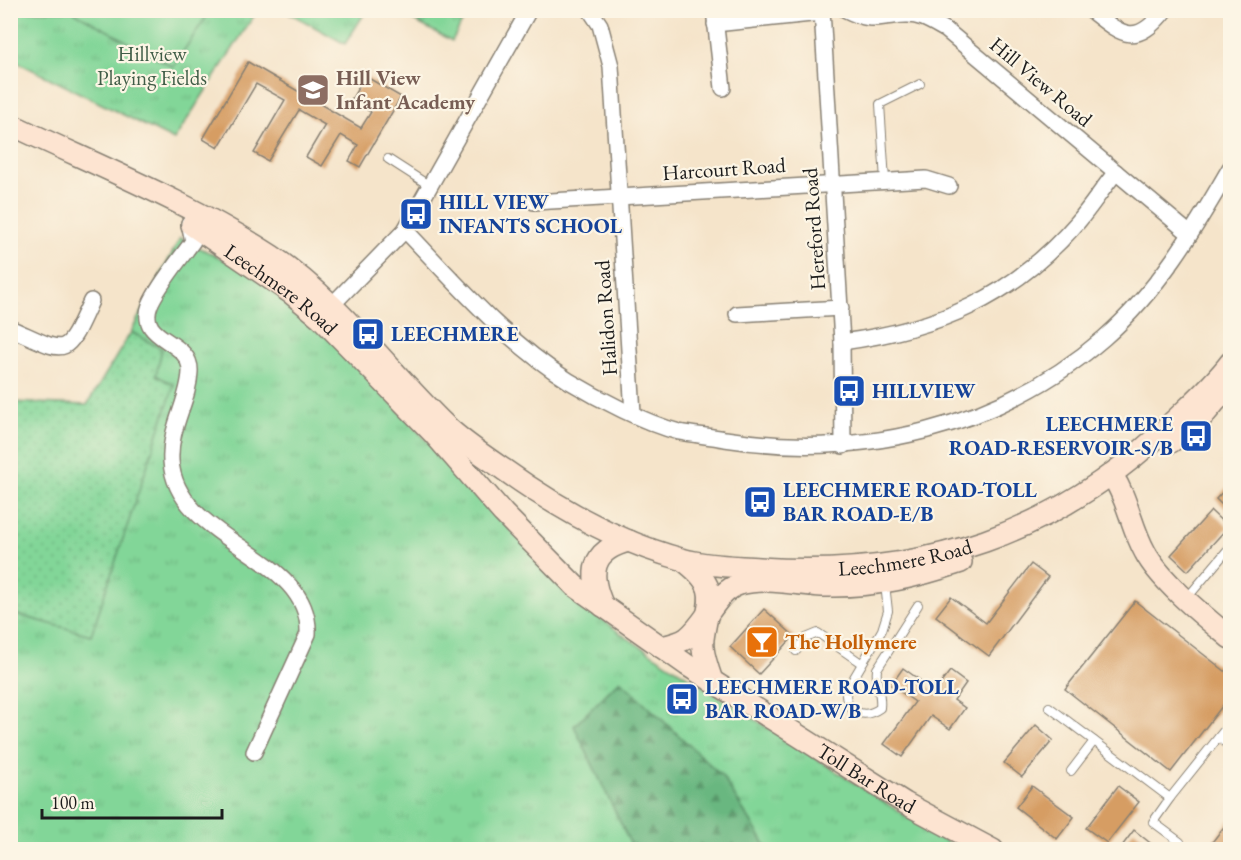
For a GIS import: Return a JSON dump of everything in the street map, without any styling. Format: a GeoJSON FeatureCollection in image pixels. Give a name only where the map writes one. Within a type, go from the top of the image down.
{"type":"FeatureCollection","features":[{"type":"Feature","properties":{"kind":"main road","name":"Leechmere Road"},"geometry":{"type":"LineString","coordinates":[[10,124],[201,215],[271,256],[449,429],[554,503],[629,541],[680,558],[716,566],[798,571],[882,566],[952,552],[1001,537],[1111,484],[1204,415],[1230,384]]}},
{"type":"Feature","properties":{"kind":"main road","name":"Leechmere Road"},"geometry":{"type":"LineString","coordinates":[[10,140],[189,223],[291,293],[326,311],[511,521],[575,586],[687,665]]}},
{"type":"Feature","properties":{"kind":"main road","name":"Leechmere Road"},"geometry":{"type":"LineString","coordinates":[[662,647],[685,640],[699,628],[725,591],[739,584],[756,581],[825,586],[885,584],[943,568],[1001,548],[1084,509],[1219,378],[1230,363]]}},
{"type":"Feature","properties":{"kind":"main road"},"geometry":{"type":"LineString","coordinates":[[1111,484],[1131,519],[1146,554],[1186,599],[1230,638]]}},
{"type":"Feature","properties":{"kind":"main road"},"geometry":{"type":"LineString","coordinates":[[603,606],[594,586],[593,572],[602,555],[620,543],[629,541]]}},
{"type":"Feature","properties":{"kind":"main road"},"geometry":{"type":"LineString","coordinates":[[680,558],[699,572],[710,597],[710,613],[703,640],[704,658],[712,681]]}},
{"type":"Feature","properties":{"kind":"main road","name":"Toll Bar Road"},"geometry":{"type":"LineString","coordinates":[[687,665],[904,803],[993,849]]}},
{"type":"Feature","properties":{"kind":"street"},"geometry":{"type":"LineString","coordinates":[[326,311],[405,230],[529,10]]}},
{"type":"Feature","properties":{"kind":"street","name":"Halidon Road"},"geometry":{"type":"LineString","coordinates":[[590,10],[600,25],[611,66],[633,413]]}},
{"type":"Feature","properties":{"kind":"street","name":"Hill View Road"},"geometry":{"type":"LineString","coordinates":[[846,10],[863,19],[885,19],[907,15],[926,18],[945,30],[1190,234]]}},
{"type":"Feature","properties":{"kind":"street"},"geometry":{"type":"LineString","coordinates":[[1090,10],[1121,34],[1139,33],[1151,27],[1165,10]]}},
{"type":"Feature","properties":{"kind":"street"},"geometry":{"type":"LineString","coordinates":[[723,88],[714,17],[822,12]]}},
{"type":"Feature","properties":{"kind":"street","name":"Hereford Road"},"geometry":{"type":"LineString","coordinates":[[822,12],[841,308],[843,446]]}},
{"type":"Feature","properties":{"kind":"street"},"geometry":{"type":"LineString","coordinates":[[405,230],[491,317],[536,356],[594,395],[679,432],[778,446],[843,446],[907,436],[943,427],[1012,399],[1043,382],[1104,337],[1160,279],[1230,168]]}},
{"type":"Feature","properties":{"kind":"street"},"geometry":{"type":"LineString","coordinates":[[842,342],[879,337],[927,323],[972,307],[1014,283],[1078,222],[1116,172]]}},
{"type":"Feature","properties":{"kind":"street","name":"Harcourt Road"},"geometry":{"type":"LineString","coordinates":[[534,202],[926,179],[949,186]]}},
{"type":"Feature","properties":{"kind":"street"},"geometry":{"type":"LineString","coordinates":[[189,223],[193,240],[149,306],[150,327],[161,339],[178,347],[187,356],[190,372],[172,435],[171,462],[177,487],[190,506],[215,529],[279,576],[294,591],[305,605],[308,620],[308,634],[254,752]]}},
{"type":"Feature","properties":{"kind":"street"},"geometry":{"type":"LineString","coordinates":[[10,328],[54,348],[65,347],[73,342],[92,301]]}},
{"type":"Feature","properties":{"kind":"street"},"geometry":{"type":"LineString","coordinates":[[737,314],[841,308]]}},
{"type":"Feature","properties":{"kind":"lane"},"geometry":{"type":"LineString","coordinates":[[885,181],[880,104],[920,84]]}},
{"type":"Feature","properties":{"kind":"lane"},"geometry":{"type":"LineString","coordinates":[[388,159],[430,186]]}},
{"type":"Feature","properties":{"kind":"lane"},"geometry":{"type":"LineString","coordinates":[[1186,599],[1230,548]]}},
{"type":"Feature","properties":{"kind":"lane"},"geometry":{"type":"LineString","coordinates":[[885,584],[888,611],[882,630],[846,691],[846,702],[851,710],[862,715],[871,714],[880,708],[882,699],[876,677],[877,669],[918,605]]}},
{"type":"Feature","properties":{"kind":"lane"},"geometry":{"type":"LineString","coordinates":[[796,651],[806,638],[818,633],[861,663]]}},
{"type":"Feature","properties":{"kind":"lane"},"geometry":{"type":"LineString","coordinates":[[1050,707],[1170,798]]}},
{"type":"Feature","properties":{"kind":"lane"},"geometry":{"type":"LineString","coordinates":[[1180,842],[1154,822],[1170,798],[1230,723]]}},
{"type":"Feature","properties":{"kind":"lane"},"geometry":{"type":"LineString","coordinates":[[1219,738],[1230,747]]}},
{"type":"Feature","properties":{"kind":"lane"},"geometry":{"type":"LineString","coordinates":[[1071,771],[1094,741]]}},
{"type":"Feature","properties":{"kind":"green space","name":"Hillview Playing Fields"},"geometry":{"type":"Polygon","coordinates":[[[10,11],[257,11],[174,140],[11,59],[10,11]]]}},
{"type":"Feature","properties":{"kind":"green space"},"geometry":{"type":"Polygon","coordinates":[[[72,11],[210,11],[173,67],[72,11]]]}},
{"type":"Feature","properties":{"kind":"green space"},"geometry":{"type":"Polygon","coordinates":[[[286,11],[366,11],[345,44],[286,11]]]}},
{"type":"Feature","properties":{"kind":"green space"},"geometry":{"type":"Polygon","coordinates":[[[395,11],[468,11],[452,41],[395,11]]]}},
{"type":"Feature","properties":{"kind":"green space"},"geometry":{"type":"Polygon","coordinates":[[[180,238],[255,275],[311,317],[568,591],[621,634],[958,849],[11,849],[10,613],[91,634],[162,349],[131,332],[180,238]]]}},
{"type":"Feature","properties":{"kind":"green space"},"geometry":{"type":"Polygon","coordinates":[[[131,332],[162,349],[156,375],[174,385],[91,635],[11,613],[11,402],[87,405],[131,332]]]}},
{"type":"Feature","properties":{"kind":"green space"},"geometry":{"type":"Polygon","coordinates":[[[620,680],[722,776],[768,849],[633,849],[574,726],[620,680]]]}},
{"type":"Feature","properties":{"kind":"building"},"geometry":{"type":"Polygon","coordinates":[[[248,62],[361,128],[371,112],[351,100],[365,76],[401,97],[360,167],[349,161],[358,145],[341,135],[322,166],[306,157],[325,125],[299,110],[268,161],[254,153],[285,100],[256,84],[218,148],[203,139],[248,62]]]}},
{"type":"Feature","properties":{"kind":"building"},"geometry":{"type":"Polygon","coordinates":[[[1230,484],[1230,513],[1216,499],[1230,484]]]}},
{"type":"Feature","properties":{"kind":"building"},"geometry":{"type":"Polygon","coordinates":[[[1211,511],[1228,527],[1188,571],[1171,555],[1211,511]]]}},
{"type":"Feature","properties":{"kind":"building"},"geometry":{"type":"Polygon","coordinates":[[[1031,564],[1048,577],[989,656],[936,616],[951,597],[986,623],[1031,564]]]}},
{"type":"Feature","properties":{"kind":"building"},"geometry":{"type":"Polygon","coordinates":[[[1135,601],[1230,675],[1230,696],[1171,772],[1065,689],[1135,601]]]}},
{"type":"Feature","properties":{"kind":"building","name":"The Hollymere"},"geometry":{"type":"Polygon","coordinates":[[[764,609],[794,636],[759,674],[730,647],[764,609]]]}},
{"type":"Feature","properties":{"kind":"building"},"geometry":{"type":"Polygon","coordinates":[[[903,668],[935,691],[950,671],[966,683],[954,700],[965,708],[950,729],[931,716],[902,757],[884,744],[915,702],[891,685],[903,668]]]}},
{"type":"Feature","properties":{"kind":"building"},"geometry":{"type":"Polygon","coordinates":[[[1036,725],[1053,740],[1022,777],[1004,763],[1036,725]]]}},
{"type":"Feature","properties":{"kind":"building"},"geometry":{"type":"Polygon","coordinates":[[[1032,786],[1074,817],[1057,839],[1016,807],[1032,786]]]}},
{"type":"Feature","properties":{"kind":"building"},"geometry":{"type":"Polygon","coordinates":[[[1118,786],[1139,802],[1107,843],[1086,828],[1118,786]]]}},
{"type":"Feature","properties":{"kind":"building"},"geometry":{"type":"Polygon","coordinates":[[[1230,819],[1230,850],[1206,850],[1230,819]]]}},
{"type":"Feature","properties":{"kind":"building"},"geometry":{"type":"Polygon","coordinates":[[[1134,830],[1159,850],[1119,850],[1134,830]]]}},
{"type":"Feature","properties":{"kind":"place","name":"Hill View Infant Academy"},"geometry":{"type":"Point","coordinates":[313,90]}},
{"type":"Feature","properties":{"kind":"place","name":"HILL VIEW INFANTS SCHOOL"},"geometry":{"type":"Point","coordinates":[416,214]}},
{"type":"Feature","properties":{"kind":"place","name":"LEECHMERE"},"geometry":{"type":"Point","coordinates":[368,334]}},
{"type":"Feature","properties":{"kind":"place","name":"HILLVIEW"},"geometry":{"type":"Point","coordinates":[849,391]}},
{"type":"Feature","properties":{"kind":"place","name":"LEECHMERE ROAD-RESERVOIR-S/B"},"geometry":{"type":"Point","coordinates":[1196,436]}},
{"type":"Feature","properties":{"kind":"place","name":"LEECHMERE ROAD-TOLL BAR ROAD-E/B"},"geometry":{"type":"Point","coordinates":[760,502]}},
{"type":"Feature","properties":{"kind":"place","name":"The Hollymere"},"geometry":{"type":"Point","coordinates":[762,642]}},
{"type":"Feature","properties":{"kind":"place","name":"LEECHMERE ROAD-TOLL BAR ROAD-W/B"},"geometry":{"type":"Point","coordinates":[682,699]}}]}
